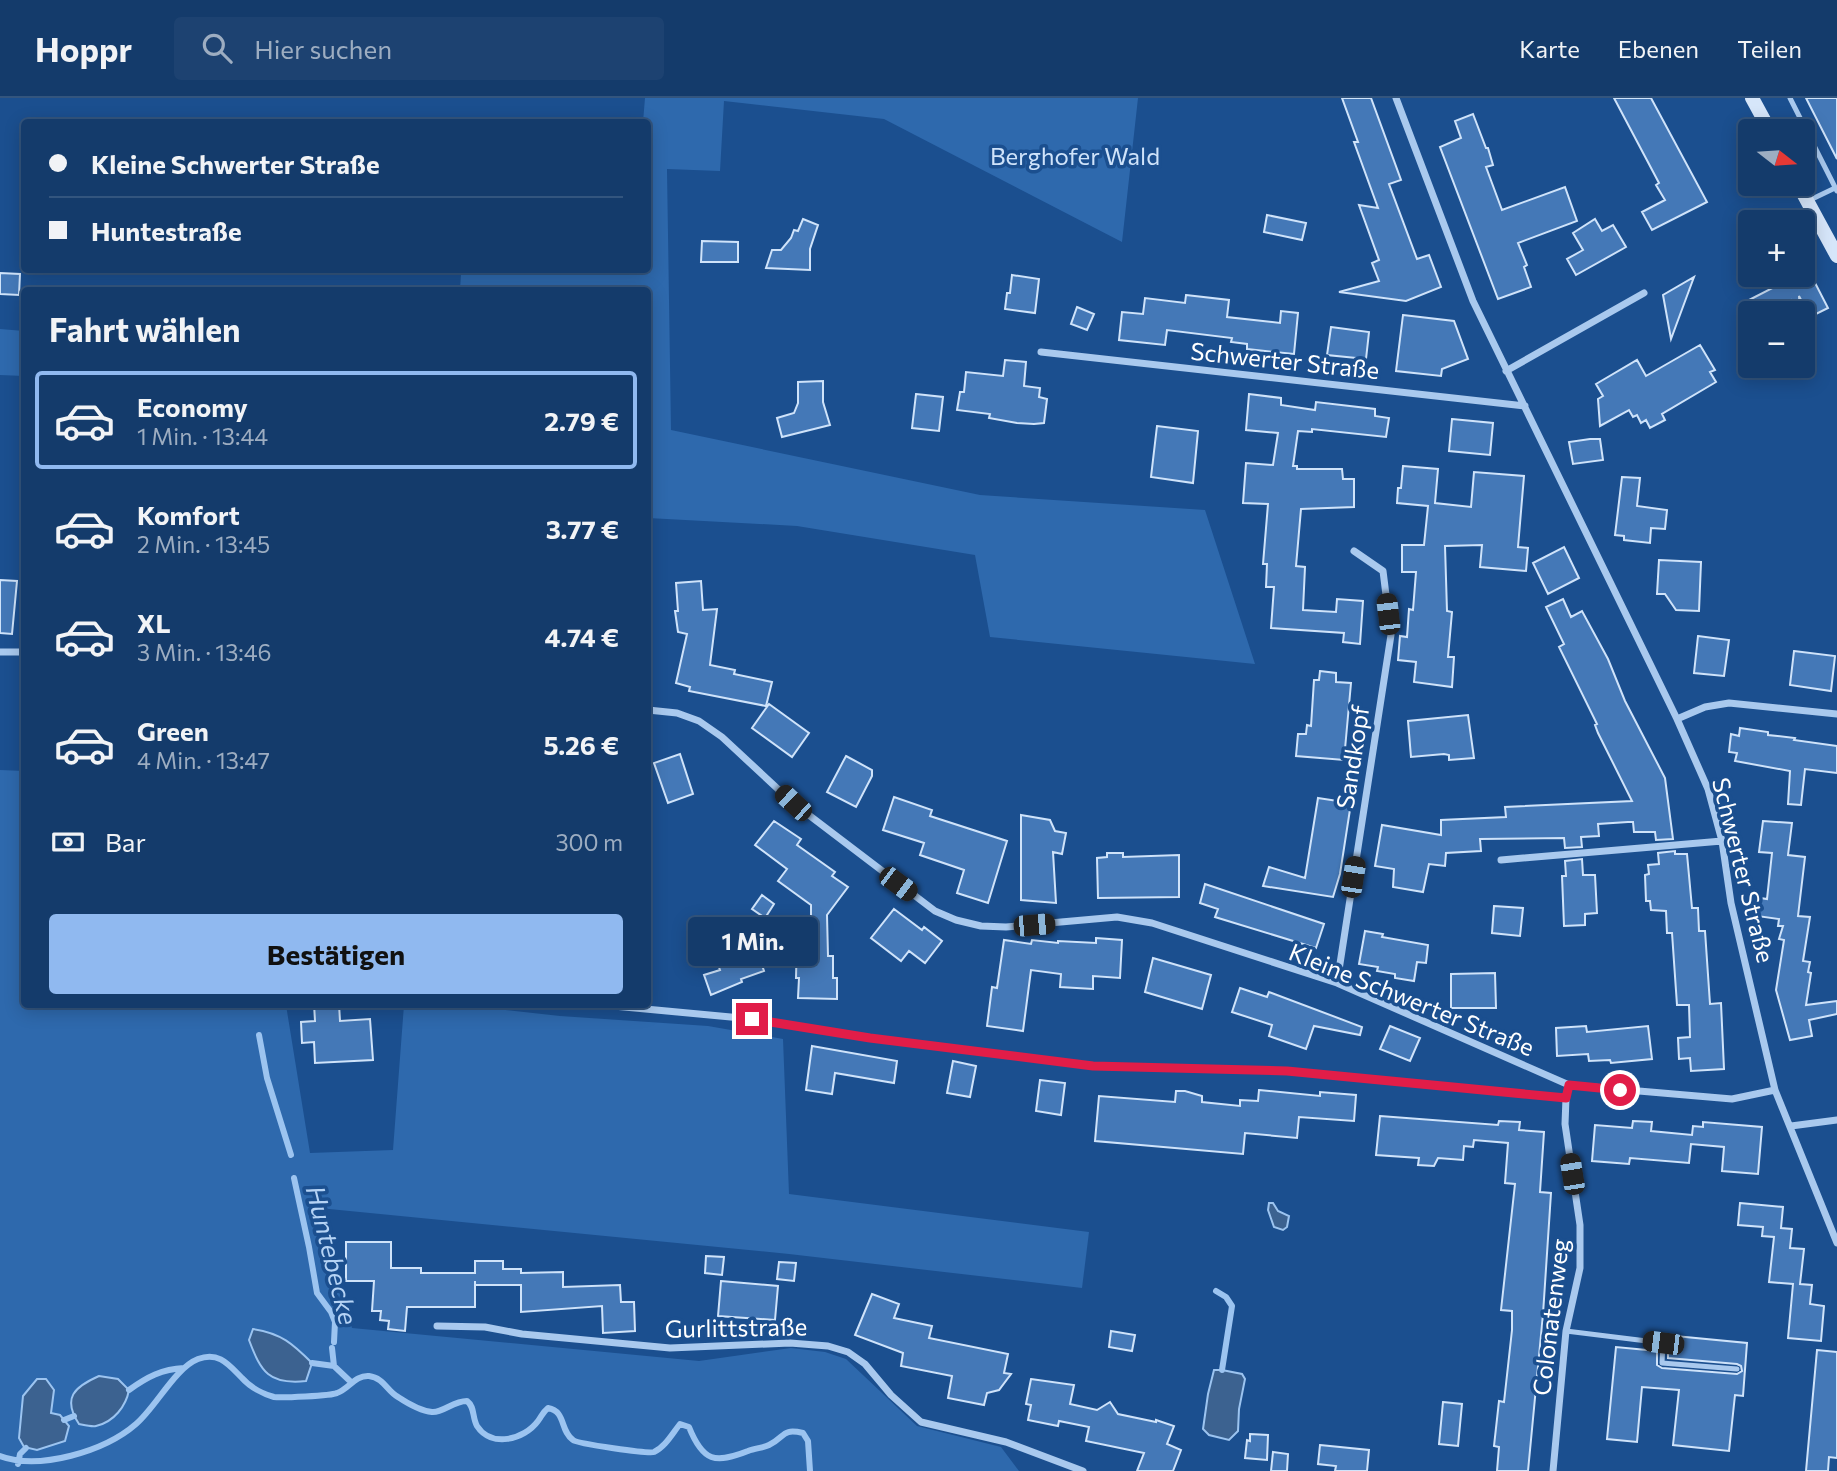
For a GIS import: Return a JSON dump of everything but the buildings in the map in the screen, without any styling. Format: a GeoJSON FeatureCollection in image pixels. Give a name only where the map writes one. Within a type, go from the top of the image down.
{"type":"FeatureCollection","features":[{"type":"Feature","properties":{"kind":"main road"},"geometry":{"type":"LineString","coordinates":[[1752,98],[1763,119]]}},
{"type":"Feature","properties":{"kind":"main road"},"geometry":{"type":"LineString","coordinates":[[1804,196],[1837,256]]}},
{"type":"Feature","properties":{"kind":"street","name":"Schwerter Straße"},"geometry":{"type":"LineString","coordinates":[[1396,98],[1473,301],[1677,719],[1708,789],[1722,841],[1731,902],[1775,1090],[1837,1243]]}},
{"type":"Feature","properties":{"kind":"street"},"geometry":{"type":"LineString","coordinates":[[1506,371],[1644,293]]}},
{"type":"Feature","properties":{"kind":"street","name":"Schwerter Straße"},"geometry":{"type":"LineString","coordinates":[[1041,352],[1525,406]]}},
{"type":"Feature","properties":{"kind":"street","name":"Sandkopf"},"geometry":{"type":"LineString","coordinates":[[1337,983],[1391,635],[1383,571],[1354,551]]}},
{"type":"Feature","properties":{"kind":"street"},"geometry":{"type":"LineString","coordinates":[[0,652],[21,652]]}},
{"type":"Feature","properties":{"kind":"street"},"geometry":{"type":"LineString","coordinates":[[1677,719],[1705,707],[1729,703],[1837,714]]}},
{"type":"Feature","properties":{"kind":"street","name":"Kleine Schwerter Straße"},"geometry":{"type":"LineString","coordinates":[[651,710],[677,713],[699,721],[722,737],[793,803],[934,911],[956,920],[981,926],[1006,927],[1117,918],[1152,923],[1337,983],[1569,1085],[1732,1099],[1775,1090]]}},
{"type":"Feature","properties":{"kind":"street"},"geometry":{"type":"LineString","coordinates":[[1501,860],[1722,841]]}},
{"type":"Feature","properties":{"kind":"street"},"geometry":{"type":"LineString","coordinates":[[635,1008],[752,1019],[870,1038],[1093,1066],[1287,1071],[1566,1098]]}},
{"type":"Feature","properties":{"kind":"street","name":"Colonatenweg"},"geometry":{"type":"LineString","coordinates":[[1553,1471],[1566,1331],[1580,1269],[1580,1225],[1565,1124],[1569,1085]]}},
{"type":"Feature","properties":{"kind":"street"},"geometry":{"type":"LineString","coordinates":[[1791,1125],[1837,1121]]}},
{"type":"Feature","properties":{"kind":"street","name":"Gurlittstraße"},"geometry":{"type":"LineString","coordinates":[[437,1326],[485,1327],[522,1334],[670,1348],[790,1343],[828,1346],[848,1352],[865,1364],[891,1395],[920,1422],[1006,1442],[1083,1471]]}},
{"type":"Feature","properties":{"kind":"lane"},"geometry":{"type":"LineString","coordinates":[[1790,98],[1836,190],[1807,201]]}},
{"type":"Feature","properties":{"kind":"lane"},"geometry":{"type":"LineString","coordinates":[[1566,1331],[1663,1343],[1662,1363],[1737,1369]]}},
{"type":"Feature","properties":{"kind":"green space","name":"Berghofer Wald"},"geometry":{"type":"Polygon","coordinates":[[[645,98],[1138,98],[1122,242],[884,119],[724,101],[720,171],[667,169],[671,430],[980,495],[1205,510],[1255,664],[990,637],[975,555],[797,526],[651,518],[651,287],[460,287],[461,274],[651,273],[651,119],[643,119],[645,98]]]}},
{"type":"Feature","properties":{"kind":"green space"},"geometry":{"type":"Polygon","coordinates":[[[0,329],[21,331],[21,376],[0,375],[0,329]]]}},
{"type":"Feature","properties":{"kind":"green space"},"geometry":{"type":"Polygon","coordinates":[[[0,770],[21,771],[21,1008],[286,1008],[310,1153],[393,1150],[404,1008],[487,1008],[708,1026],[783,1039],[789,1194],[1089,1232],[1082,1288],[789,1254],[319,1208],[352,1328],[699,1361],[791,1348],[825,1352],[846,1359],[917,1426],[1001,1447],[1019,1471],[0,1471],[0,770]],[[54,1390],[23,1396],[22,1413],[51,1413],[54,1390]]]}},
{"type":"Feature","properties":{"kind":"shaded area"},"geometry":{"type":"Polygon","coordinates":[[[1269,1203],[1273,1203],[1278,1211],[1289,1216],[1287,1227],[1283,1230],[1274,1227],[1268,1210],[1269,1203]]]}},
{"type":"Feature","properties":{"kind":"shaded area"},"geometry":{"type":"Polygon","coordinates":[[[253,1329],[279,1337],[305,1356],[312,1363],[306,1381],[283,1381],[268,1374],[249,1340],[253,1329]]]}},
{"type":"Feature","properties":{"kind":"shaded area"},"geometry":{"type":"Polygon","coordinates":[[[1214,1370],[1242,1374],[1245,1379],[1238,1431],[1229,1440],[1209,1435],[1203,1429],[1214,1370]]]}},
{"type":"Feature","properties":{"kind":"shaded area"},"geometry":{"type":"Polygon","coordinates":[[[99,1376],[118,1379],[129,1390],[125,1402],[114,1417],[102,1424],[79,1424],[71,1407],[73,1394],[83,1384],[99,1376]]]}},
{"type":"Feature","properties":{"kind":"shaded area"},"geometry":{"type":"Polygon","coordinates":[[[37,1379],[46,1379],[54,1390],[51,1413],[60,1415],[69,1426],[65,1441],[37,1450],[24,1447],[19,1438],[23,1396],[37,1379]]]}},
{"type":"Feature","properties":{"kind":"waterway","name":"Huntebecke"},"geometry":{"type":"LineString","coordinates":[[259,1035],[267,1078],[291,1155]]}},
{"type":"Feature","properties":{"kind":"waterway","name":"Huntebecke"},"geometry":{"type":"LineString","coordinates":[[294,1178],[317,1293],[335,1322],[334,1342]]}},
{"type":"Feature","properties":{"kind":"waterway"},"geometry":{"type":"LineString","coordinates":[[1216,1291],[1226,1297],[1232,1306],[1222,1370]]}},
{"type":"Feature","properties":{"kind":"waterway","name":"Huntebecke"},"geometry":{"type":"LineString","coordinates":[[332,1348],[334,1366]]}},
{"type":"Feature","properties":{"kind":"waterway"},"geometry":{"type":"LineString","coordinates":[[0,1456],[16,1460],[52,1460],[90,1450],[123,1434],[136,1424],[190,1364],[198,1359],[212,1357],[228,1364],[253,1387],[274,1397],[333,1394],[360,1378],[369,1376],[378,1379],[402,1399],[428,1411],[440,1411],[467,1401],[477,1426],[483,1433],[499,1439],[525,1433],[548,1408],[558,1413],[566,1432],[573,1440],[640,1452],[658,1450],[680,1424],[689,1427],[705,1453],[719,1458],[767,1446],[787,1432],[803,1433],[808,1441],[810,1471]]}},
{"type":"Feature","properties":{"kind":"waterway","name":"Huntebecke"},"geometry":{"type":"LineString","coordinates":[[312,1363],[334,1366],[352,1383]]}},
{"type":"Feature","properties":{"kind":"waterway"},"geometry":{"type":"LineString","coordinates":[[129,1390],[155,1374],[184,1368]]}},
{"type":"Feature","properties":{"kind":"waterway"},"geometry":{"type":"LineString","coordinates":[[64,1420],[74,1416]]}},
{"type":"Feature","properties":{"kind":"waterway"},"geometry":{"type":"LineString","coordinates":[[18,1464],[20,1454],[26,1448]]}},
{"type":"Feature","properties":{"kind":"route"},"geometry":{"type":"LineString","coordinates":[[752,1019],[870,1038],[1093,1066],[1287,1071],[1566,1098],[1569,1085],[1620,1090]]}}]}
